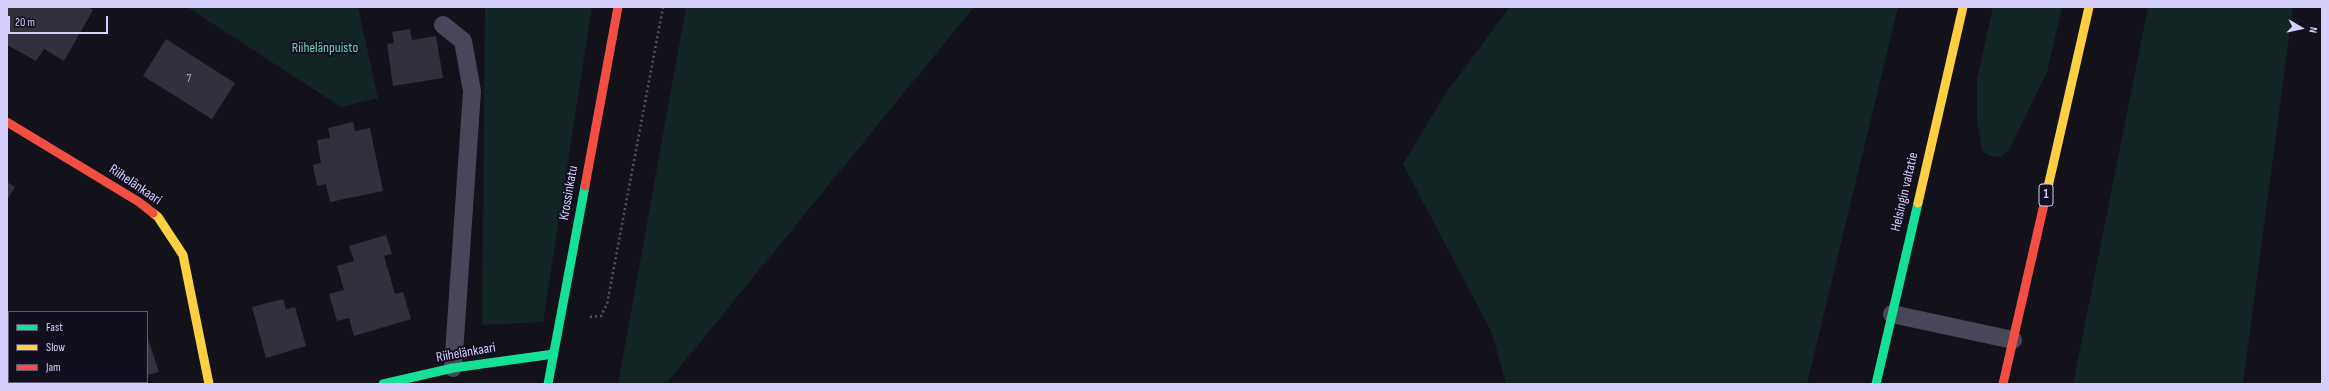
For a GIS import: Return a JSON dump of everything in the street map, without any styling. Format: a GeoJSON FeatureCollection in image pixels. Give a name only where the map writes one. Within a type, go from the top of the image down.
{"type":"FeatureCollection","features":[{"type":"Feature","properties":{"kind":"main road","name":"Krossinkatu"},"geometry":{"type":"LineString","coordinates":[[548,384],[618,7]]}},
{"type":"Feature","properties":{"kind":"main road","name":"Helsingin valtatie"},"geometry":{"type":"LineString","coordinates":[[1876,384],[1963,7]]}},
{"type":"Feature","properties":{"kind":"main road","name":"1"},"geometry":{"type":"LineString","coordinates":[[2003,384],[2089,7]]}},
{"type":"Feature","properties":{"kind":"main road","name":"Riihelänkaari"},"geometry":{"type":"LineString","coordinates":[[7,122],[139,202],[158,217],[183,255],[189,278],[209,384]]}},
{"type":"Feature","properties":{"kind":"main road","name":"Riihelänkaari"},"geometry":{"type":"LineString","coordinates":[[383,384],[453,368],[554,354]]}},
{"type":"Feature","properties":{"kind":"lane"},"geometry":{"type":"LineString","coordinates":[[443,25],[463,41],[472,91],[453,368]]}},
{"type":"Feature","properties":{"kind":"lane"},"geometry":{"type":"LineString","coordinates":[[1892,314],[2013,340]]}},
{"type":"Feature","properties":{"kind":"path"},"geometry":{"type":"LineString","coordinates":[[562,312],[591,318],[601,316],[607,304],[663,7]]}},
{"type":"Feature","properties":{"kind":"green space","name":"Riihelänpuisto"},"geometry":{"type":"Polygon","coordinates":[[[187,7],[358,7],[378,98],[341,107],[187,7]]]}},
{"type":"Feature","properties":{"kind":"green space"},"geometry":{"type":"Polygon","coordinates":[[[485,7],[592,7],[543,322],[482,325],[485,7]]]}},
{"type":"Feature","properties":{"kind":"green space"},"geometry":{"type":"Polygon","coordinates":[[[686,7],[974,7],[666,384],[618,384],[686,7]]]}},
{"type":"Feature","properties":{"kind":"green space"},"geometry":{"type":"Polygon","coordinates":[[[1510,7],[1898,7],[1807,384],[1506,384],[1492,333],[1403,164],[1446,93],[1510,7]]]}},
{"type":"Feature","properties":{"kind":"green space"},"geometry":{"type":"Polygon","coordinates":[[[1993,7],[2062,7],[2047,72],[2010,148],[2002,157],[1989,156],[1982,150],[1977,120],[1977,79],[1993,7]]]}},
{"type":"Feature","properties":{"kind":"green space"},"geometry":{"type":"Polygon","coordinates":[[[2148,7],[2293,7],[2243,384],[2073,384],[2148,7]]]}},
{"type":"Feature","properties":{"kind":"building"},"geometry":{"type":"Polygon","coordinates":[[[7,7],[88,7],[93,10],[64,61],[44,49],[36,61],[7,45],[7,7]]]}},
{"type":"Feature","properties":{"kind":"building"},"geometry":{"type":"Polygon","coordinates":[[[410,29],[412,40],[436,36],[443,78],[393,86],[387,44],[394,43],[392,32],[410,29]]]}},
{"type":"Feature","properties":{"kind":"building"},"geometry":{"type":"Polygon","coordinates":[[[166,39],[235,83],[212,119],[143,76],[166,39]]]}},
{"type":"Feature","properties":{"kind":"building"},"geometry":{"type":"Polygon","coordinates":[[[353,122],[355,131],[370,128],[383,191],[330,202],[326,184],[317,186],[313,165],[321,163],[317,140],[330,138],[328,128],[353,122]]]}},
{"type":"Feature","properties":{"kind":"building"},"geometry":{"type":"Polygon","coordinates":[[[7,182],[15,187],[7,200],[7,182]]]}},
{"type":"Feature","properties":{"kind":"building"},"geometry":{"type":"Polygon","coordinates":[[[386,235],[392,254],[384,256],[395,294],[403,292],[411,319],[354,336],[349,318],[337,321],[329,294],[344,290],[337,266],[354,261],[349,246],[386,235]]]}},
{"type":"Feature","properties":{"kind":"building"},"geometry":{"type":"Polygon","coordinates":[[[283,299],[286,309],[295,307],[306,346],[266,358],[252,307],[283,299]]]}},
{"type":"Feature","properties":{"kind":"building"},"geometry":{"type":"Polygon","coordinates":[[[148,339],[159,372],[148,375],[148,339]]]}},
{"type":"Feature","properties":{"kind":"building"},"geometry":{"type":"Polygon","coordinates":[[[56,383],[135,384],[56,384],[56,383]]]}},
{"type":"Feature","properties":{"kind":"traffic: fast"},"geometry":{"type":"LineString","coordinates":[[548,384],[585,186]]}},
{"type":"Feature","properties":{"kind":"traffic: fast"},"geometry":{"type":"LineString","coordinates":[[1876,384],[1918,203]]}},
{"type":"Feature","properties":{"kind":"traffic: fast"},"geometry":{"type":"LineString","coordinates":[[383,384],[453,368],[554,354]]}},
{"type":"Feature","properties":{"kind":"traffic: slow"},"geometry":{"type":"LineString","coordinates":[[1918,203],[1963,7]]}},
{"type":"Feature","properties":{"kind":"traffic: slow"},"geometry":{"type":"LineString","coordinates":[[2045,200],[2089,7]]}},
{"type":"Feature","properties":{"kind":"traffic: slow"},"geometry":{"type":"LineString","coordinates":[[153,213],[158,217],[183,255],[209,384]]}},
{"type":"Feature","properties":{"kind":"traffic: jam"},"geometry":{"type":"LineString","coordinates":[[585,186],[618,7]]}},
{"type":"Feature","properties":{"kind":"traffic: jam"},"geometry":{"type":"LineString","coordinates":[[7,122],[139,202],[153,213]]}},
{"type":"Feature","properties":{"kind":"traffic: jam"},"geometry":{"type":"LineString","coordinates":[[2003,384],[2045,200]]}}]}
